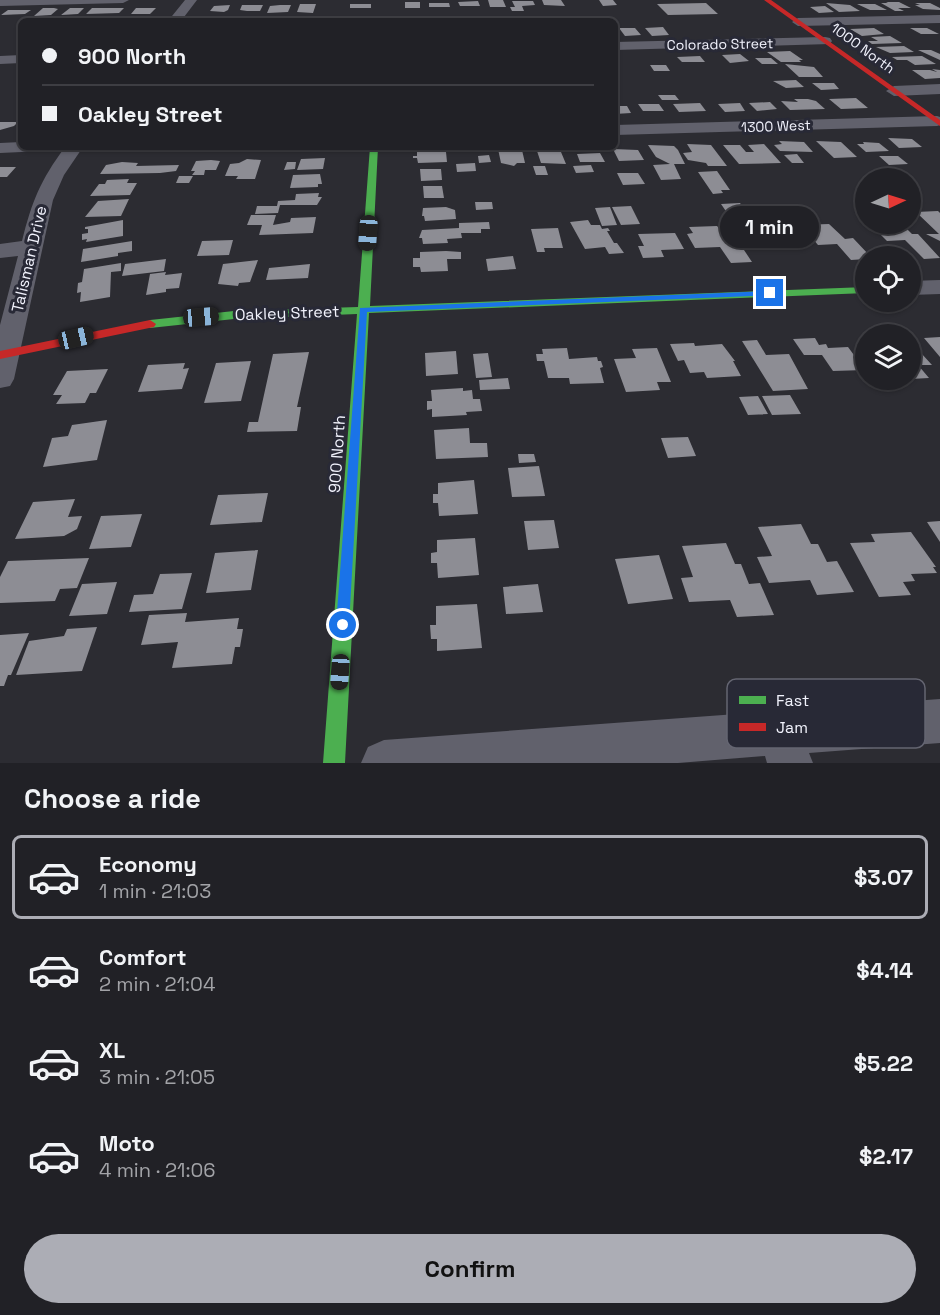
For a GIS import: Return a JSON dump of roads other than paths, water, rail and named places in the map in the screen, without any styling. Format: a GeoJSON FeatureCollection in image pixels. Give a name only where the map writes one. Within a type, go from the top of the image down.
{"type":"FeatureCollection","features":[{"type":"Feature","properties":{"kind":"street"},"geometry":{"type":"LineString","coordinates":[[0,2],[123,0]]}},
{"type":"Feature","properties":{"kind":"street"},"geometry":{"type":"LineString","coordinates":[[176,18],[191,0]]}},
{"type":"Feature","properties":{"kind":"street","name":"1000 North"},"geometry":{"type":"LineString","coordinates":[[767,0],[938,122]]}},
{"type":"Feature","properties":{"kind":"street"},"geometry":{"type":"LineString","coordinates":[[798,22],[940,19]]}},
{"type":"Feature","properties":{"kind":"street","name":"Colorado Street"},"geometry":{"type":"LineString","coordinates":[[618,46],[825,41]]}},
{"type":"Feature","properties":{"kind":"street"},"geometry":{"type":"LineString","coordinates":[[0,60],[18,60]]}},
{"type":"Feature","properties":{"kind":"street"},"geometry":{"type":"LineString","coordinates":[[894,91],[940,89]]}},
{"type":"Feature","properties":{"kind":"street","name":"1300 West"},"geometry":{"type":"LineString","coordinates":[[618,130],[938,122]]}},
{"type":"Feature","properties":{"kind":"street"},"geometry":{"type":"LineString","coordinates":[[0,148],[18,148]]}},
{"type":"Feature","properties":{"kind":"street","name":"Talisman Drive"},"geometry":{"type":"LineString","coordinates":[[0,379],[3,355],[47,187],[72,150]]}},
{"type":"Feature","properties":{"kind":"street","name":"900 North"},"geometry":{"type":"LineString","coordinates":[[333,763],[374,150]]}},
{"type":"Feature","properties":{"kind":"street"},"geometry":{"type":"LineString","coordinates":[[0,251],[32,247]]}},
{"type":"Feature","properties":{"kind":"street"},"geometry":{"type":"LineString","coordinates":[[921,288],[940,287]]}},
{"type":"Feature","properties":{"kind":"street","name":"Oakley Street"},"geometry":{"type":"LineString","coordinates":[[3,355],[98,333],[168,321],[234,315],[855,290]]}},
{"type":"Feature","properties":{"kind":"street"},"geometry":{"type":"LineString","coordinates":[[925,724],[940,721]]}},
{"type":"Feature","properties":{"kind":"street"},"geometry":{"type":"LineString","coordinates":[[384,763],[784,748]]}}]}
